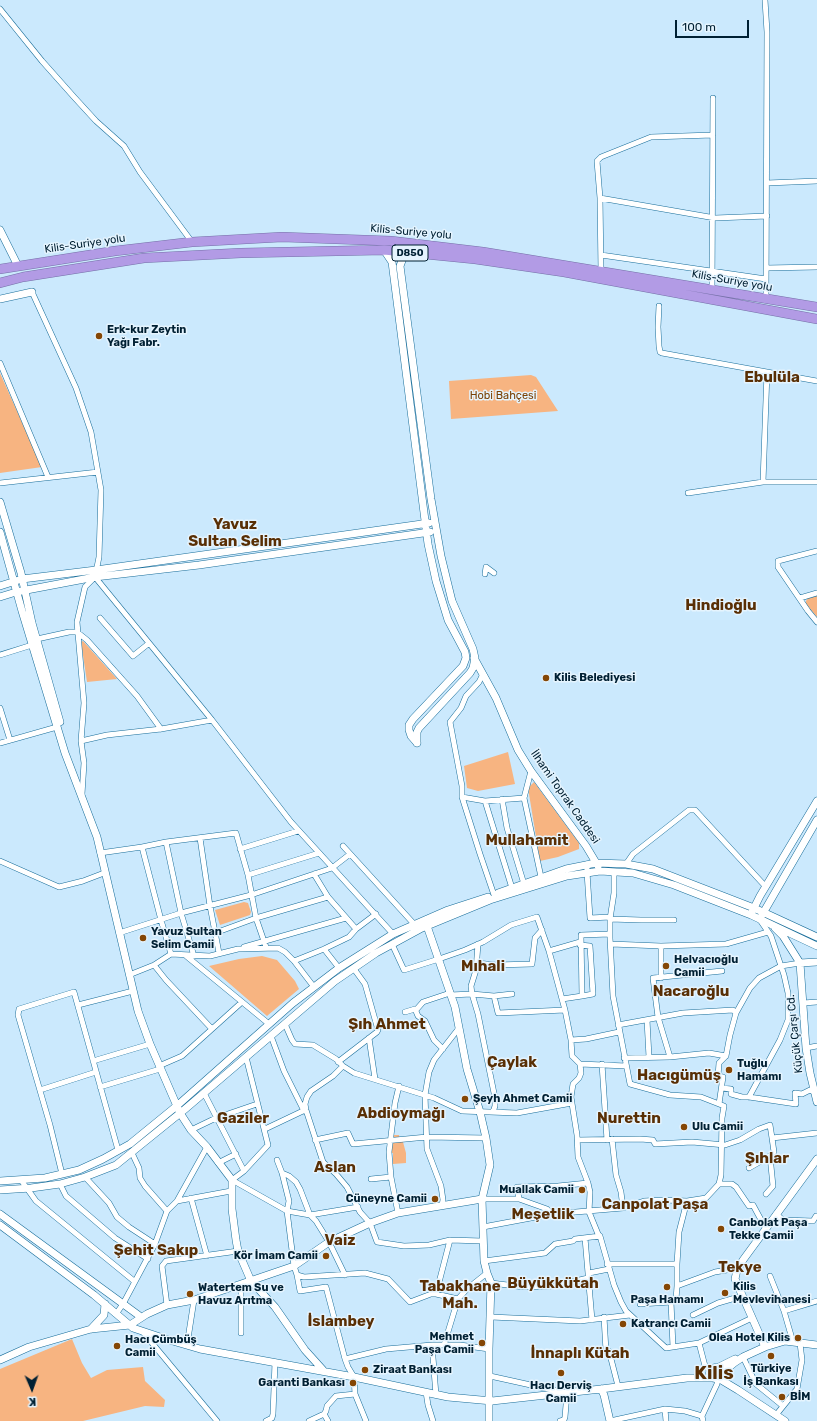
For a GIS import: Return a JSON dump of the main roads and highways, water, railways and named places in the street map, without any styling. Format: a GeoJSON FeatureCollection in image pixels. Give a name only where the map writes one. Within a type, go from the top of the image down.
{"type":"FeatureCollection","features":[{"type":"Feature","properties":{"kind":"highway","name":"Kilis-Suriye yolu"},"geometry":{"type":"LineString","coordinates":[[0,269],[115,251],[192,242],[282,237],[391,241],[483,252],[817,307]]}},
{"type":"Feature","properties":{"kind":"highway","name":"D850"},"geometry":{"type":"LineString","coordinates":[[0,283],[23,277],[144,258],[241,253],[384,250],[475,259],[564,272],[817,319]]}},
{"type":"Feature","properties":{"kind":"place","name":"Erk-kur Zeytin Yağı Fabr."},"geometry":{"type":"Point","coordinates":[99,336]}},
{"type":"Feature","properties":{"kind":"place","name":"Kilis Belediyesi"},"geometry":{"type":"Point","coordinates":[546,678]}},
{"type":"Feature","properties":{"kind":"place","name":"Yavuz Sultan Selim Camii"},"geometry":{"type":"Point","coordinates":[143,938]}},
{"type":"Feature","properties":{"kind":"place","name":"Helvacıoğlu Camii"},"geometry":{"type":"Point","coordinates":[666,966]}},
{"type":"Feature","properties":{"kind":"place","name":"Tuğlu Hamamı"},"geometry":{"type":"Point","coordinates":[729,1070]}},
{"type":"Feature","properties":{"kind":"place","name":"Şeyh Ahmet Camii"},"geometry":{"type":"Point","coordinates":[465,1099]}},
{"type":"Feature","properties":{"kind":"place","name":"Ulu Camii"},"geometry":{"type":"Point","coordinates":[684,1127]}},
{"type":"Feature","properties":{"kind":"place","name":"Muallak Camii"},"geometry":{"type":"Point","coordinates":[582,1190]}},
{"type":"Feature","properties":{"kind":"place","name":"Cüneyne Camii"},"geometry":{"type":"Point","coordinates":[435,1199]}},
{"type":"Feature","properties":{"kind":"place","name":"Canbolat Paşa Tekke Camii"},"geometry":{"type":"Point","coordinates":[721,1229]}},
{"type":"Feature","properties":{"kind":"place","name":"Kör İmam Camii"},"geometry":{"type":"Point","coordinates":[326,1256]}},
{"type":"Feature","properties":{"kind":"place","name":"Paşa Hamamı"},"geometry":{"type":"Point","coordinates":[667,1287]}},
{"type":"Feature","properties":{"kind":"place","name":"Kilis Mevlevihanesi"},"geometry":{"type":"Point","coordinates":[725,1293]}},
{"type":"Feature","properties":{"kind":"place","name":"Watertem Su ve Havuz Arıtma"},"geometry":{"type":"Point","coordinates":[190,1294]}},
{"type":"Feature","properties":{"kind":"place","name":"Katrancı Camii"},"geometry":{"type":"Point","coordinates":[623,1324]}},
{"type":"Feature","properties":{"kind":"place","name":"Olea Hotel Kilis"},"geometry":{"type":"Point","coordinates":[798,1338]}},
{"type":"Feature","properties":{"kind":"place","name":"Mehmet Paşa Camii"},"geometry":{"type":"Point","coordinates":[482,1343]}},
{"type":"Feature","properties":{"kind":"place","name":"Hacı Cümbüş Camii"},"geometry":{"type":"Point","coordinates":[117,1346]}},
{"type":"Feature","properties":{"kind":"place","name":"Türkiye İş Bankası"},"geometry":{"type":"Point","coordinates":[771,1356]}},
{"type":"Feature","properties":{"kind":"place","name":"Ziraat Bankası"},"geometry":{"type":"Point","coordinates":[365,1370]}},
{"type":"Feature","properties":{"kind":"place","name":"Hacı Derviş Camii"},"geometry":{"type":"Point","coordinates":[561,1373]}},
{"type":"Feature","properties":{"kind":"place","name":"Garanti Bankası"},"geometry":{"type":"Point","coordinates":[353,1383]}},
{"type":"Feature","properties":{"kind":"place","name":"BİM"},"geometry":{"type":"Point","coordinates":[782,1397]}},
{"type":"Feature","properties":{"kind":"district","name":"Ebulüla"},"geometry":{"type":"Point","coordinates":[772,378]}},
{"type":"Feature","properties":{"kind":"district","name":"Yavuz Sultan Selim"},"geometry":{"type":"Point","coordinates":[235,534]}},
{"type":"Feature","properties":{"kind":"district","name":"Hindioğlu"},"geometry":{"type":"Point","coordinates":[721,606]}},
{"type":"Feature","properties":{"kind":"district","name":"Mullahamit"},"geometry":{"type":"Point","coordinates":[527,841]}},
{"type":"Feature","properties":{"kind":"district","name":"Mıhali"},"geometry":{"type":"Point","coordinates":[483,967]}},
{"type":"Feature","properties":{"kind":"district","name":"Nacaroğlu"},"geometry":{"type":"Point","coordinates":[691,992]}},
{"type":"Feature","properties":{"kind":"district","name":"Şıh Ahmet"},"geometry":{"type":"Point","coordinates":[387,1025]}},
{"type":"Feature","properties":{"kind":"district","name":"Çaylak"},"geometry":{"type":"Point","coordinates":[512,1063]}},
{"type":"Feature","properties":{"kind":"district","name":"Hacıgümüş"},"geometry":{"type":"Point","coordinates":[679,1076]}},
{"type":"Feature","properties":{"kind":"district","name":"Abdioymağı"},"geometry":{"type":"Point","coordinates":[401,1114]}},
{"type":"Feature","properties":{"kind":"district","name":"Gaziler"},"geometry":{"type":"Point","coordinates":[243,1119]}},
{"type":"Feature","properties":{"kind":"district","name":"Nurettin"},"geometry":{"type":"Point","coordinates":[629,1119]}},
{"type":"Feature","properties":{"kind":"district","name":"Şıhlar"},"geometry":{"type":"Point","coordinates":[767,1159]}},
{"type":"Feature","properties":{"kind":"district","name":"Aslan"},"geometry":{"type":"Point","coordinates":[335,1168]}},
{"type":"Feature","properties":{"kind":"district","name":"Canpolat Paşa"},"geometry":{"type":"Point","coordinates":[655,1205]}},
{"type":"Feature","properties":{"kind":"district","name":"Meşetlik"},"geometry":{"type":"Point","coordinates":[543,1215]}},
{"type":"Feature","properties":{"kind":"district","name":"Vaiz"},"geometry":{"type":"Point","coordinates":[340,1241]}},
{"type":"Feature","properties":{"kind":"district","name":"Şehit Sakıp"},"geometry":{"type":"Point","coordinates":[156,1251]}},
{"type":"Feature","properties":{"kind":"district","name":"Tekye"},"geometry":{"type":"Point","coordinates":[740,1268]}},
{"type":"Feature","properties":{"kind":"district","name":"Büyükkütah"},"geometry":{"type":"Point","coordinates":[553,1284]}},
{"type":"Feature","properties":{"kind":"district","name":"Tabakhane Mah."},"geometry":{"type":"Point","coordinates":[460,1296]}},
{"type":"Feature","properties":{"kind":"district","name":"İslambey"},"geometry":{"type":"Point","coordinates":[341,1322]}},
{"type":"Feature","properties":{"kind":"district","name":"İnnaplı Kütah"},"geometry":{"type":"Point","coordinates":[580,1354]}},
{"type":"Feature","properties":{"kind":"district","name":"Kilis"},"geometry":{"type":"Point","coordinates":[714,1374]}},
{"type":"Feature","properties":{"kind":"park label","name":"Hobi Bahçesi"},"geometry":{"type":"Point","coordinates":[503,396]}}]}
